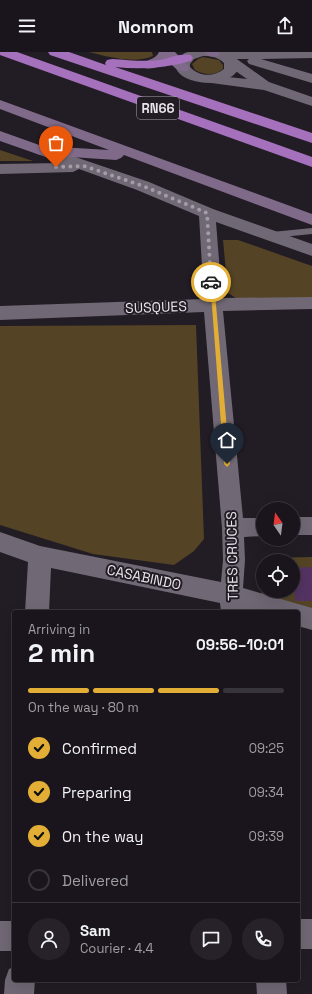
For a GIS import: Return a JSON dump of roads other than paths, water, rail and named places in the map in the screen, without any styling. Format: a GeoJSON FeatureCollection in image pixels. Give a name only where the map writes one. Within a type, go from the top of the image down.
{"type":"FeatureCollection","features":[{"type":"Feature","properties":{"kind":"highway","name":"RN66"},"geometry":{"type":"LineString","coordinates":[[4,52],[312,162]]}},
{"type":"Feature","properties":{"kind":"highway","name":"RN66"},"geometry":{"type":"LineString","coordinates":[[61,54],[312,138]]}},
{"type":"Feature","properties":{"kind":"highway"},"geometry":{"type":"LineString","coordinates":[[61,54],[127,65],[148,65],[176,58]]}},
{"type":"Feature","properties":{"kind":"main road"},"geometry":{"type":"LineString","coordinates":[[0,104],[312,220]]}},
{"type":"Feature","properties":{"kind":"main road"},"geometry":{"type":"LineString","coordinates":[[0,136],[40,150],[137,156]]}},
{"type":"Feature","properties":{"kind":"street"},"geometry":{"type":"LineString","coordinates":[[312,79],[263,63],[220,56],[197,53],[176,58],[185,71],[195,77],[266,86],[312,102]]}},
{"type":"Feature","properties":{"kind":"street"},"geometry":{"type":"LineString","coordinates":[[220,56],[312,54]]}},
{"type":"Feature","properties":{"kind":"street"},"geometry":{"type":"LineString","coordinates":[[209,79],[218,78],[229,72],[232,68],[220,56]]}},
{"type":"Feature","properties":{"kind":"street"},"geometry":{"type":"LineString","coordinates":[[220,56],[266,86]]}},
{"type":"Feature","properties":{"kind":"street"},"geometry":{"type":"LineString","coordinates":[[40,150],[143,186],[207,213],[312,250]]}},
{"type":"Feature","properties":{"kind":"street"},"geometry":{"type":"LineString","coordinates":[[0,169],[84,166]]}},
{"type":"Feature","properties":{"kind":"street","name":"TRES CRUCES"},"geometry":{"type":"LineString","coordinates":[[207,213],[213,305],[233,528],[234,560],[232,604]]}},
{"type":"Feature","properties":{"kind":"street","name":"SUSQUES"},"geometry":{"type":"LineString","coordinates":[[0,313],[312,303]]}},
{"type":"Feature","properties":{"kind":"street"},"geometry":{"type":"LineString","coordinates":[[300,526],[312,526]]}},
{"type":"Feature","properties":{"kind":"street"},"geometry":{"type":"LineString","coordinates":[[233,528],[256,527]]}},
{"type":"Feature","properties":{"kind":"street","name":"CASABINDO"},"geometry":{"type":"LineString","coordinates":[[0,542],[40,556],[232,604],[274,610]]}},
{"type":"Feature","properties":{"kind":"street"},"geometry":{"type":"LineString","coordinates":[[37,610],[40,556]]}},
{"type":"Feature","properties":{"kind":"street"},"geometry":{"type":"LineString","coordinates":[[300,616],[312,619]]}},
{"type":"Feature","properties":{"kind":"street"},"geometry":{"type":"LineString","coordinates":[[300,934],[312,934]]}},
{"type":"Feature","properties":{"kind":"street"},"geometry":{"type":"LineString","coordinates":[[0,936],[12,936]]}},
{"type":"Feature","properties":{"kind":"street"},"geometry":{"type":"LineString","coordinates":[[19,994],[20,982]]}},
{"type":"Feature","properties":{"kind":"street"},"geometry":{"type":"LineString","coordinates":[[271,982],[272,994]]}},
{"type":"Feature","properties":{"kind":"lane"},"geometry":{"type":"LineString","coordinates":[[272,235],[312,231]]}}]}
